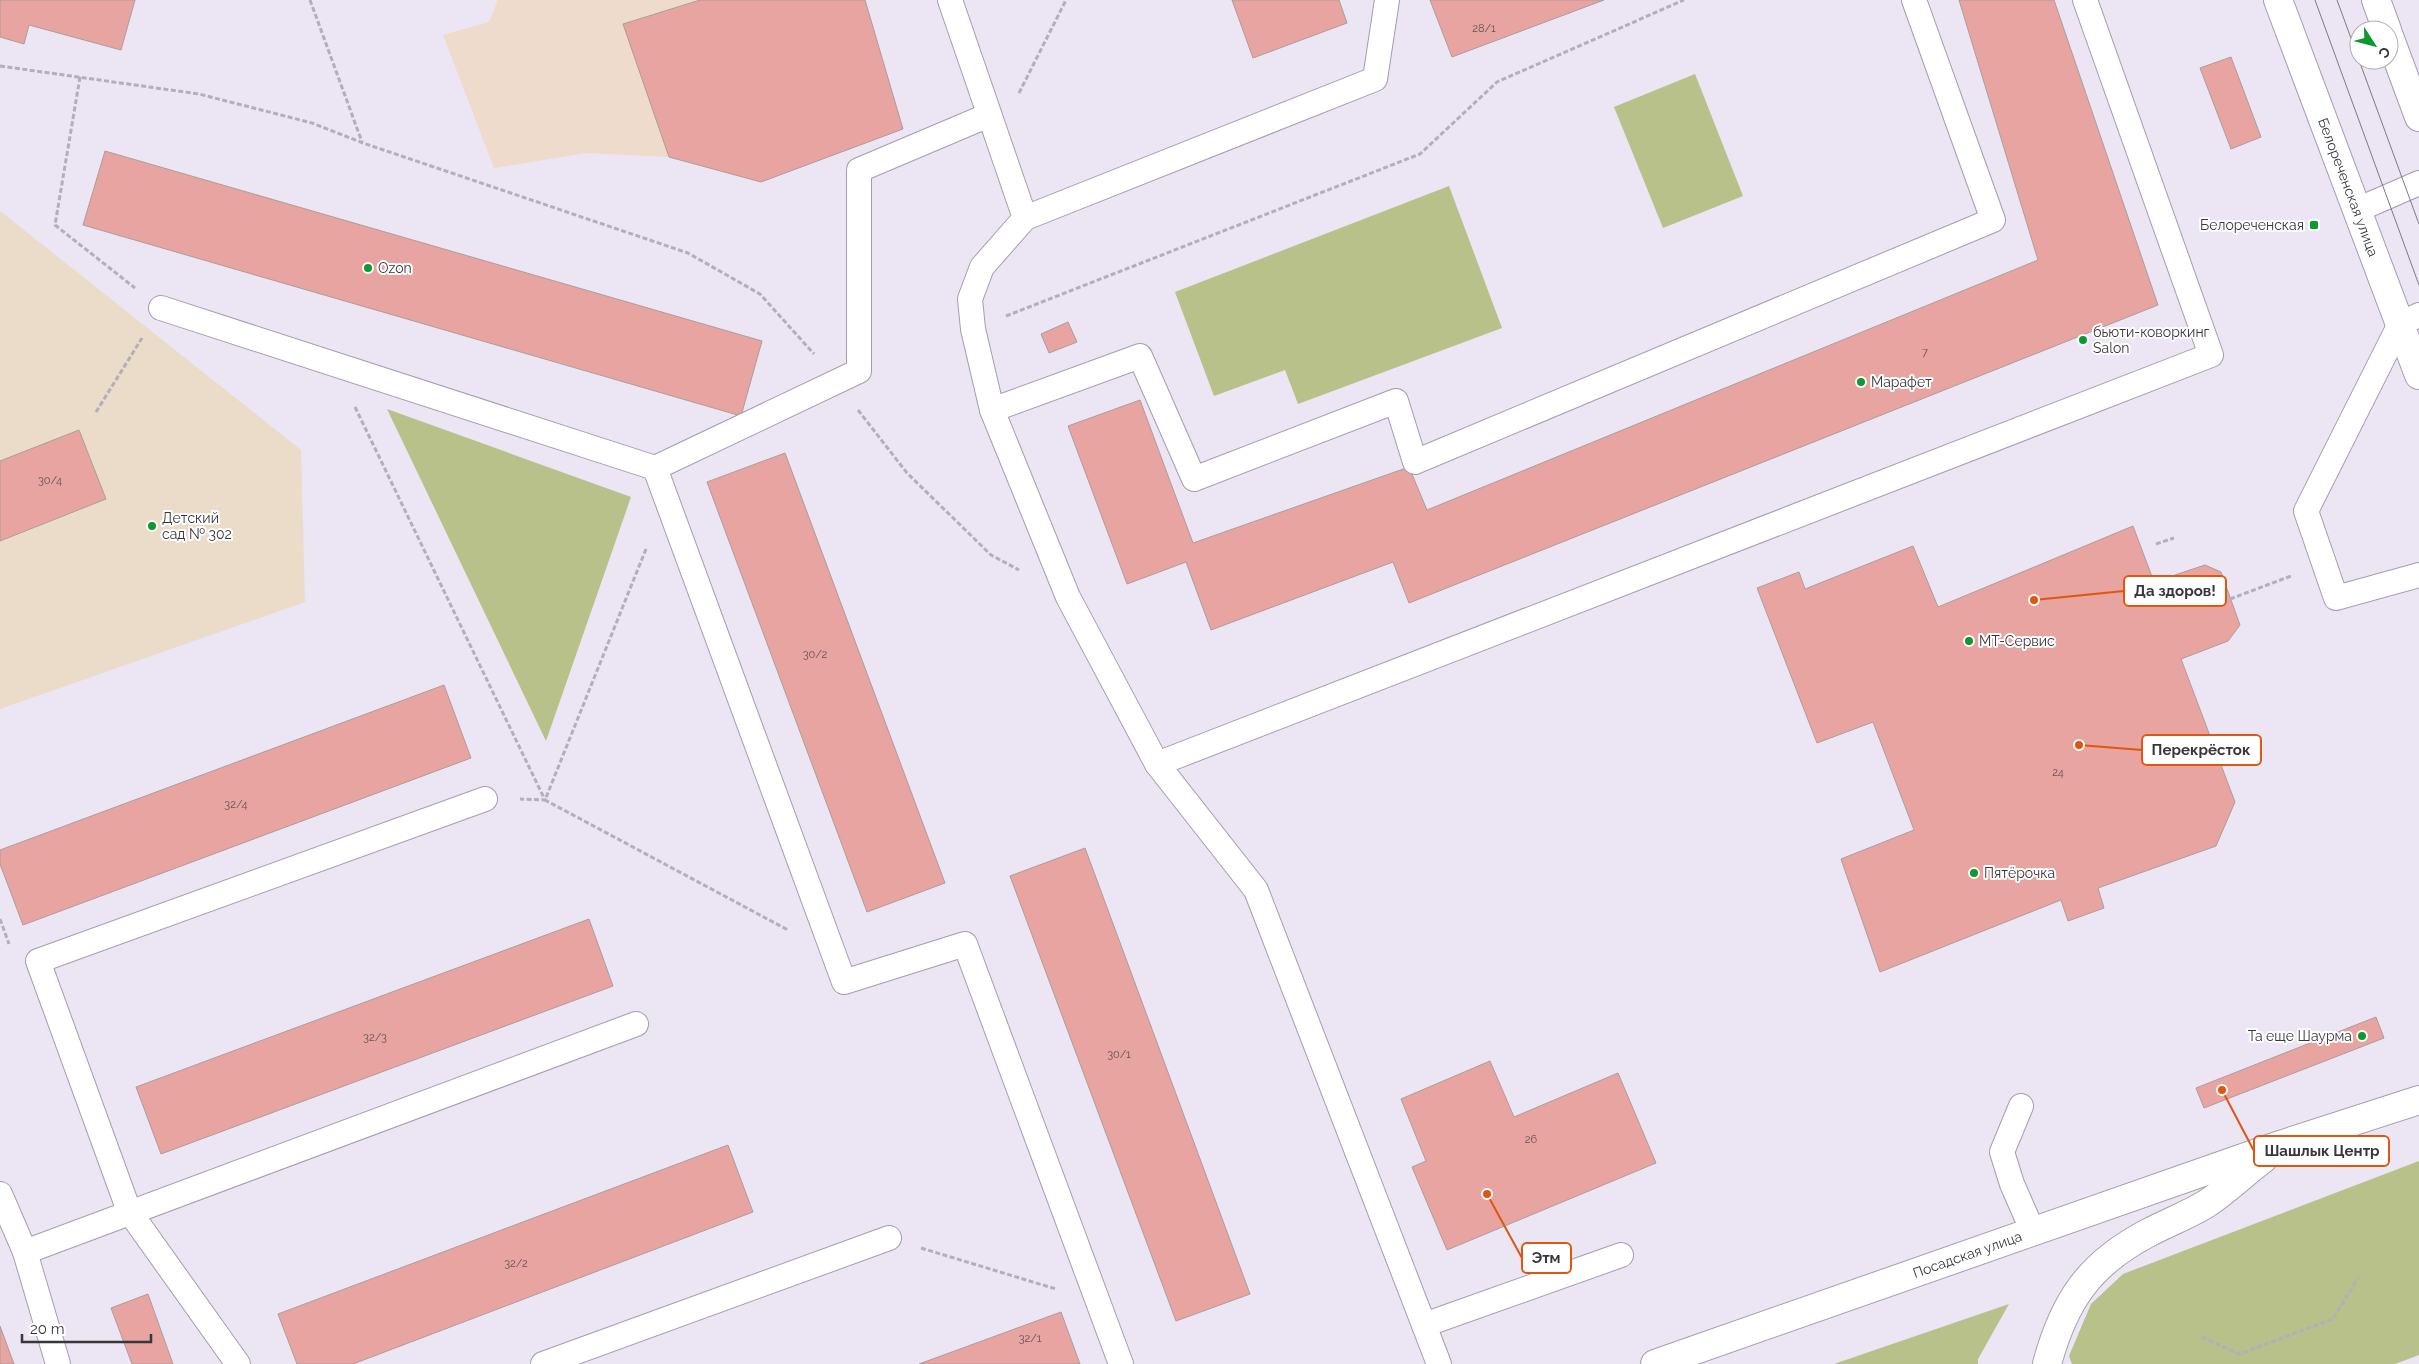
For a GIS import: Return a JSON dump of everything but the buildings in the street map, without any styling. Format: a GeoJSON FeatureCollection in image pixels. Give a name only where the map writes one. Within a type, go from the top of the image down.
{"type":"FeatureCollection","features":[{"type":"Feature","properties":{"kind":"street","name":"Белореченская улица"},"geometry":{"type":"LineString","coordinates":[[2278,0],[2357,210],[2410,320],[2419,375]]}},
{"type":"Feature","properties":{"kind":"street"},"geometry":{"type":"LineString","coordinates":[[2376,0],[2383,20]]}},
{"type":"Feature","properties":{"kind":"street"},"geometry":{"type":"LineString","coordinates":[[2399,63],[2419,117]]}},
{"type":"Feature","properties":{"kind":"street","name":"Посадская улица"},"geometry":{"type":"LineString","coordinates":[[1655,1364],[2280,1145],[2419,1100]]}},
{"type":"Feature","properties":{"kind":"street","name":"Посадская улица"},"geometry":{"type":"LineString","coordinates":[[2047,1364],[2057,1329],[2072,1298],[2104,1262],[2146,1234],[2206,1204],[2280,1145]]}},
{"type":"Feature","properties":{"kind":"lane"},"geometry":{"type":"LineString","coordinates":[[950,0],[1025,218]]}},
{"type":"Feature","properties":{"kind":"lane"},"geometry":{"type":"LineString","coordinates":[[1387,0],[1375,79],[1025,218],[982,267],[970,299],[973,329],[992,410],[1068,597],[1158,764],[1256,890],[1439,1364]]}},
{"type":"Feature","properties":{"kind":"lane"},"geometry":{"type":"LineString","coordinates":[[992,410],[1140,356],[1194,479],[1396,401],[1415,462],[1993,220],[1914,0]]}},
{"type":"Feature","properties":{"kind":"lane"},"geometry":{"type":"LineString","coordinates":[[1158,764],[2211,355],[2085,0]]}},
{"type":"Feature","properties":{"kind":"lane"},"geometry":{"type":"LineString","coordinates":[[162,308],[655,468],[860,370],[859,170],[993,126]]}},
{"type":"Feature","properties":{"kind":"lane"},"geometry":{"type":"LineString","coordinates":[[2357,210],[2419,184]]}},
{"type":"Feature","properties":{"kind":"lane"},"geometry":{"type":"LineString","coordinates":[[2410,320],[2306,511],[2336,598],[2419,575]]}},
{"type":"Feature","properties":{"kind":"lane"},"geometry":{"type":"LineString","coordinates":[[655,468],[844,982],[965,944],[1121,1364]]}},
{"type":"Feature","properties":{"kind":"lane"},"geometry":{"type":"LineString","coordinates":[[238,1364],[129,1211],[38,961],[485,798]]}},
{"type":"Feature","properties":{"kind":"lane"},"geometry":{"type":"LineString","coordinates":[[25,1252],[129,1211],[636,1024]]}},
{"type":"Feature","properties":{"kind":"lane"},"geometry":{"type":"LineString","coordinates":[[2021,1106],[2002,1152],[2012,1184],[2033,1232]]}},
{"type":"Feature","properties":{"kind":"lane"},"geometry":{"type":"LineString","coordinates":[[0,1194],[25,1252],[58,1364]]}},
{"type":"Feature","properties":{"kind":"lane"},"geometry":{"type":"LineString","coordinates":[[543,1364],[889,1238]]}},
{"type":"Feature","properties":{"kind":"lane"},"geometry":{"type":"LineString","coordinates":[[1424,1326],[1621,1255]]}},
{"type":"Feature","properties":{"kind":"path"},"geometry":{"type":"LineString","coordinates":[[310,0],[362,143]]}},
{"type":"Feature","properties":{"kind":"path"},"geometry":{"type":"LineString","coordinates":[[993,126],[1066,0]]}},
{"type":"Feature","properties":{"kind":"path"},"geometry":{"type":"LineString","coordinates":[[973,329],[1420,154],[1497,82],[1684,0]]}},
{"type":"Feature","properties":{"kind":"path"},"geometry":{"type":"LineString","coordinates":[[0,66],[199,94],[312,123],[362,143],[688,253],[760,294],[836,381],[907,473],[991,555],[1068,597]]}},
{"type":"Feature","properties":{"kind":"path"},"geometry":{"type":"LineString","coordinates":[[80,77],[55,224],[162,308],[96,412]]}},
{"type":"Feature","properties":{"kind":"path"},"geometry":{"type":"LineString","coordinates":[[334,364],[545,800]]}},
{"type":"Feature","properties":{"kind":"path"},"geometry":{"type":"LineString","coordinates":[[545,800],[666,500]]}},
{"type":"Feature","properties":{"kind":"path"},"geometry":{"type":"LineString","coordinates":[[2156,544],[2174,538]]}},
{"type":"Feature","properties":{"kind":"path"},"geometry":{"type":"LineString","coordinates":[[2230,599],[2291,576]]}},
{"type":"Feature","properties":{"kind":"path"},"geometry":{"type":"LineString","coordinates":[[485,798],[545,800],[834,956]]}},
{"type":"Feature","properties":{"kind":"path"},"geometry":{"type":"LineString","coordinates":[[889,1238],[1098,1301]]}},
{"type":"Feature","properties":{"kind":"path"},"geometry":{"type":"LineString","coordinates":[[2202,1337],[2239,1354],[2333,1319],[2358,1278]]}},
{"type":"Feature","properties":{"kind":"shaded area"},"geometry":{"type":"Polygon","coordinates":[[[498,0],[865,0],[903,129],[761,182],[669,157],[587,153],[494,168],[443,35],[489,22],[498,0]]]}},
{"type":"Feature","properties":{"kind":"shaded area","name":"Детский сад № 302"},"geometry":{"type":"Polygon","coordinates":[[[0,211],[301,450],[305,602],[0,709],[0,211]]]}},
{"type":"Feature","properties":{"kind":"green space"},"geometry":{"type":"Polygon","coordinates":[[[1695,74],[1743,196],[1663,228],[1614,107],[1695,74]]]}},
{"type":"Feature","properties":{"kind":"green space"},"geometry":{"type":"Polygon","coordinates":[[[1449,186],[1502,328],[1298,404],[1285,370],[1214,396],[1175,292],[1449,186]]]}},
{"type":"Feature","properties":{"kind":"green space"},"geometry":{"type":"Polygon","coordinates":[[[387,409],[631,497],[546,741],[387,409]]]}},
{"type":"Feature","properties":{"kind":"green space"},"geometry":{"type":"Polygon","coordinates":[[[2419,1161],[2419,1355],[2395,1364],[2072,1364],[2069,1356],[2091,1304],[2123,1274],[2419,1161]]]}},
{"type":"Feature","properties":{"kind":"green space"},"geometry":{"type":"Polygon","coordinates":[[[2009,1304],[1978,1359],[1978,1364],[1834,1364],[2009,1304]]]}},
{"type":"Feature","properties":{"kind":"tram line"},"geometry":{"type":"LineString","coordinates":[[2315,0],[2419,285]]}},
{"type":"Feature","properties":{"kind":"tram line"},"geometry":{"type":"LineString","coordinates":[[2337,0],[2419,224]]}},
{"type":"Feature","properties":{"kind":"place","name":"Белореченская"},"geometry":{"type":"Point","coordinates":[2314,225]}},
{"type":"Feature","properties":{"kind":"place","name":"Ozon"},"geometry":{"type":"Point","coordinates":[368,268]}},
{"type":"Feature","properties":{"kind":"place","name":"бьюти-коворкинг Salon"},"geometry":{"type":"Point","coordinates":[2083,340]}},
{"type":"Feature","properties":{"kind":"place","name":"Марафет"},"geometry":{"type":"Point","coordinates":[1861,382]}},
{"type":"Feature","properties":{"kind":"place","name":"Детский сад № 302"},"geometry":{"type":"Point","coordinates":[152,526]}},
{"type":"Feature","properties":{"kind":"place","name":"Да здоров!"},"geometry":{"type":"Point","coordinates":[2034,600]}},
{"type":"Feature","properties":{"kind":"place","name":"МТ-Сервис"},"geometry":{"type":"Point","coordinates":[1969,641]}},
{"type":"Feature","properties":{"kind":"place","name":"Перекрёсток"},"geometry":{"type":"Point","coordinates":[2079,745]}},
{"type":"Feature","properties":{"kind":"place","name":"Пятёрочка"},"geometry":{"type":"Point","coordinates":[1974,873]}},
{"type":"Feature","properties":{"kind":"place","name":"Та еще Шаурма"},"geometry":{"type":"Point","coordinates":[2362,1036]}},
{"type":"Feature","properties":{"kind":"place","name":"Шашлык Центр"},"geometry":{"type":"Point","coordinates":[2222,1090]}},
{"type":"Feature","properties":{"kind":"place","name":"Этм"},"geometry":{"type":"Point","coordinates":[1487,1194]}}]}
